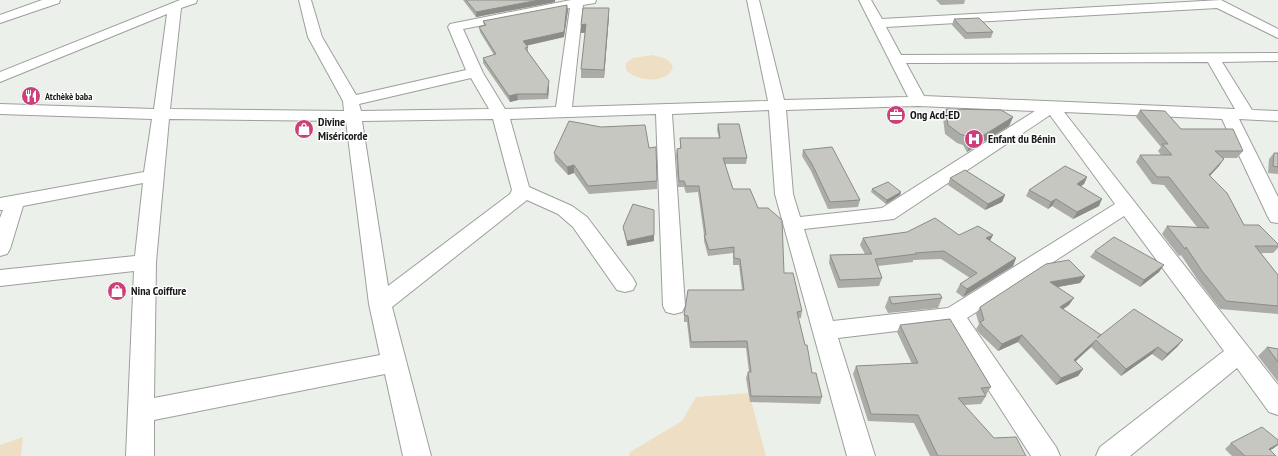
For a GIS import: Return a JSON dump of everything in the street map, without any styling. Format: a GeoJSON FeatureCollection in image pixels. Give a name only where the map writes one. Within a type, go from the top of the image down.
{"type":"FeatureCollection","features":[{"type":"Feature","properties":{"kind":"street"},"geometry":{"type":"LineString","coordinates":[[0,19],[54,0]]}},
{"type":"Feature","properties":{"kind":"street"},"geometry":{"type":"LineString","coordinates":[[0,77],[191,0]]}},
{"type":"Feature","properties":{"kind":"street"},"geometry":{"type":"LineString","coordinates":[[305,0],[315,37],[352,109],[380,304],[417,456]]}},
{"type":"Feature","properties":{"kind":"street"},"geometry":{"type":"LineString","coordinates":[[753,0],[777,105],[784,194],[862,456]]}},
{"type":"Feature","properties":{"kind":"street"},"geometry":{"type":"LineString","coordinates":[[865,0],[918,101]]}},
{"type":"Feature","properties":{"kind":"street"},"geometry":{"type":"LineString","coordinates":[[380,304],[519,198],[521,190],[500,114],[475,73],[455,27],[584,1],[563,112]]}},
{"type":"Feature","properties":{"kind":"street"},"geometry":{"type":"LineString","coordinates":[[878,23],[1215,2],[1278,34]]}},
{"type":"Feature","properties":{"kind":"street"},"geometry":{"type":"LineString","coordinates":[[140,456],[145,262],[153,176],[175,7]]}},
{"type":"Feature","properties":{"kind":"street"},"geometry":{"type":"LineString","coordinates":[[1212,57],[1247,115]]}},
{"type":"Feature","properties":{"kind":"street"},"geometry":{"type":"LineString","coordinates":[[897,59],[1278,57]]}},
{"type":"Feature","properties":{"kind":"street"},"geometry":{"type":"LineString","coordinates":[[352,109],[475,73]]}},
{"type":"Feature","properties":{"kind":"street"},"geometry":{"type":"LineString","coordinates":[[0,110],[161,114],[352,109],[500,114],[918,101],[1278,116]]}},
{"type":"Feature","properties":{"kind":"street"},"geometry":{"type":"LineString","coordinates":[[793,224],[886,214],[1052,107]]}},
{"type":"Feature","properties":{"kind":"street"},"geometry":{"type":"LineString","coordinates":[[1052,107],[1278,404]]}},
{"type":"Feature","properties":{"kind":"street"},"geometry":{"type":"LineString","coordinates":[[664,110],[674,306]]}},
{"type":"Feature","properties":{"kind":"street"},"geometry":{"type":"LineString","coordinates":[[1229,114],[1278,216]]}},
{"type":"Feature","properties":{"kind":"street"},"geometry":{"type":"LineString","coordinates":[[0,249],[7,202],[153,176]]}},
{"type":"Feature","properties":{"kind":"street"},"geometry":{"type":"LineString","coordinates":[[521,190],[565,210],[580,222],[625,284]]}},
{"type":"Feature","properties":{"kind":"street"},"geometry":{"type":"LineString","coordinates":[[825,332],[953,316],[1126,206]]}},
{"type":"Feature","properties":{"kind":"street"},"geometry":{"type":"LineString","coordinates":[[0,278],[145,262]]}},
{"type":"Feature","properties":{"kind":"street"},"geometry":{"type":"LineString","coordinates":[[953,316],[1046,456]]}},
{"type":"Feature","properties":{"kind":"street"},"geometry":{"type":"LineString","coordinates":[[1110,456],[1238,353]]}},
{"type":"Feature","properties":{"kind":"street"},"geometry":{"type":"LineString","coordinates":[[140,412],[394,362]]}},
{"type":"Feature","properties":{"kind":"shaded area"},"geometry":{"type":"Polygon","coordinates":[[[652,55],[665,58],[672,64],[673,67],[670,73],[665,77],[658,79],[644,79],[630,74],[626,70],[626,63],[633,58],[652,55]]]}},
{"type":"Feature","properties":{"kind":"shaded area"},"geometry":{"type":"Polygon","coordinates":[[[749,393],[766,456],[629,456],[630,452],[682,421],[696,397],[749,393]]]}},
{"type":"Feature","properties":{"kind":"shaded area"},"geometry":{"type":"Polygon","coordinates":[[[23,437],[21,456],[0,456],[0,445],[23,437]]]}},
{"type":"Feature","properties":{"kind":"building"},"geometry":{"type":"Polygon","coordinates":[[[466,0],[539,0],[476,12],[466,0]]]}},
{"type":"Feature","properties":{"kind":"building"},"geometry":{"type":"Polygon","coordinates":[[[567,5],[564,32],[523,41],[528,47],[525,48],[549,81],[547,94],[517,94],[509,96],[483,58],[496,54],[479,27],[486,25],[483,21],[567,5]]]}},
{"type":"Feature","properties":{"kind":"building"},"geometry":{"type":"Polygon","coordinates":[[[583,8],[609,8],[604,70],[581,69],[586,24],[581,25],[583,8]]]}},
{"type":"Feature","properties":{"kind":"building"},"geometry":{"type":"Polygon","coordinates":[[[979,18],[993,32],[967,33],[954,19],[979,18]]]}},
{"type":"Feature","properties":{"kind":"building"},"geometry":{"type":"Polygon","coordinates":[[[946,109],[1001,110],[1013,117],[971,143],[966,136],[960,134],[948,125],[946,109]]]}},
{"type":"Feature","properties":{"kind":"building"},"geometry":{"type":"Polygon","coordinates":[[[1140,110],[1165,111],[1181,129],[1233,129],[1243,151],[1215,151],[1224,159],[1209,175],[1227,193],[1244,225],[1259,225],[1278,244],[1278,246],[1255,246],[1278,275],[1278,306],[1226,301],[1202,271],[1186,247],[1185,249],[1167,226],[1209,228],[1169,177],[1157,177],[1140,155],[1172,155],[1162,144],[1168,144],[1140,110]]]}},
{"type":"Feature","properties":{"kind":"building"},"geometry":{"type":"Polygon","coordinates":[[[569,121],[601,127],[645,125],[649,148],[656,147],[657,181],[588,186],[574,165],[567,167],[554,153],[569,121]]]}},
{"type":"Feature","properties":{"kind":"building"},"geometry":{"type":"Polygon","coordinates":[[[718,124],[739,124],[747,158],[723,158],[733,189],[750,189],[758,208],[768,208],[782,220],[784,273],[793,273],[802,311],[797,312],[805,345],[807,345],[812,373],[816,373],[822,397],[751,396],[748,372],[751,372],[747,341],[691,342],[688,316],[684,315],[688,290],[744,290],[740,259],[734,258],[734,247],[709,250],[704,235],[706,235],[699,186],[686,186],[684,181],[679,181],[677,149],[681,148],[680,138],[720,138],[718,124]]]}},
{"type":"Feature","properties":{"kind":"building"},"geometry":{"type":"Polygon","coordinates":[[[832,147],[860,200],[830,202],[812,164],[803,150],[832,147]]]}},
{"type":"Feature","properties":{"kind":"building"},"geometry":{"type":"Polygon","coordinates":[[[1274,153],[1278,153],[1278,167],[1273,166],[1274,153]]]}},
{"type":"Feature","properties":{"kind":"building"},"geometry":{"type":"Polygon","coordinates":[[[1065,166],[1087,177],[1077,184],[1102,199],[1077,212],[1056,199],[1051,202],[1029,190],[1065,166]]]}},
{"type":"Feature","properties":{"kind":"building"},"geometry":{"type":"Polygon","coordinates":[[[965,170],[1005,195],[988,204],[950,178],[965,170]]]}},
{"type":"Feature","properties":{"kind":"building"},"geometry":{"type":"Polygon","coordinates":[[[888,182],[901,192],[887,200],[872,189],[888,182]]]}},
{"type":"Feature","properties":{"kind":"building"},"geometry":{"type":"Polygon","coordinates":[[[633,204],[654,210],[654,235],[627,241],[623,227],[633,204]]]}},
{"type":"Feature","properties":{"kind":"building"},"geometry":{"type":"Polygon","coordinates":[[[935,218],[959,235],[978,226],[993,235],[986,238],[1016,258],[967,289],[960,284],[977,273],[944,251],[915,253],[916,254],[875,259],[882,278],[840,280],[830,255],[872,254],[863,238],[907,232],[935,218]]]}},
{"type":"Feature","properties":{"kind":"building"},"geometry":{"type":"Polygon","coordinates":[[[1114,237],[1164,265],[1144,280],[1095,251],[1114,237]]]}},
{"type":"Feature","properties":{"kind":"building"},"geometry":{"type":"Polygon","coordinates":[[[1069,260],[1085,276],[1050,282],[1074,298],[1060,307],[1101,335],[1134,309],[1183,340],[1167,354],[1158,347],[1126,369],[1096,340],[1074,360],[1083,369],[1061,378],[1022,335],[1002,344],[980,322],[984,320],[980,307],[1046,264],[1069,260]]]}},
{"type":"Feature","properties":{"kind":"building"},"geometry":{"type":"Polygon","coordinates":[[[940,294],[942,298],[892,304],[889,297],[940,294]]]}},
{"type":"Feature","properties":{"kind":"building"},"geometry":{"type":"Polygon","coordinates":[[[950,319],[991,387],[981,388],[986,396],[958,398],[994,438],[1016,437],[1026,456],[938,456],[918,415],[871,414],[856,366],[918,363],[900,325],[950,319]]]}},
{"type":"Feature","properties":{"kind":"building"},"geometry":{"type":"Polygon","coordinates":[[[1267,347],[1278,349],[1278,362],[1267,347]]]}},
{"type":"Feature","properties":{"kind":"building"},"geometry":{"type":"Polygon","coordinates":[[[1262,427],[1278,440],[1278,444],[1269,449],[1276,456],[1245,456],[1231,443],[1262,427]]]}},
{"type":"Feature","properties":{"kind":"place","name":"Atchèkè baba"},"geometry":{"type":"Point","coordinates":[31,96]}},
{"type":"Feature","properties":{"kind":"place","name":"Ong Acd-ED"},"geometry":{"type":"Point","coordinates":[896,115]}},
{"type":"Feature","properties":{"kind":"place","name":"Divine Miséricorde"},"geometry":{"type":"Point","coordinates":[304,129]}},
{"type":"Feature","properties":{"kind":"place","name":"Enfant du Bénin"},"geometry":{"type":"Point","coordinates":[974,139]}},
{"type":"Feature","properties":{"kind":"place","name":"Nina Coiffure"},"geometry":{"type":"Point","coordinates":[117,291]}}]}
